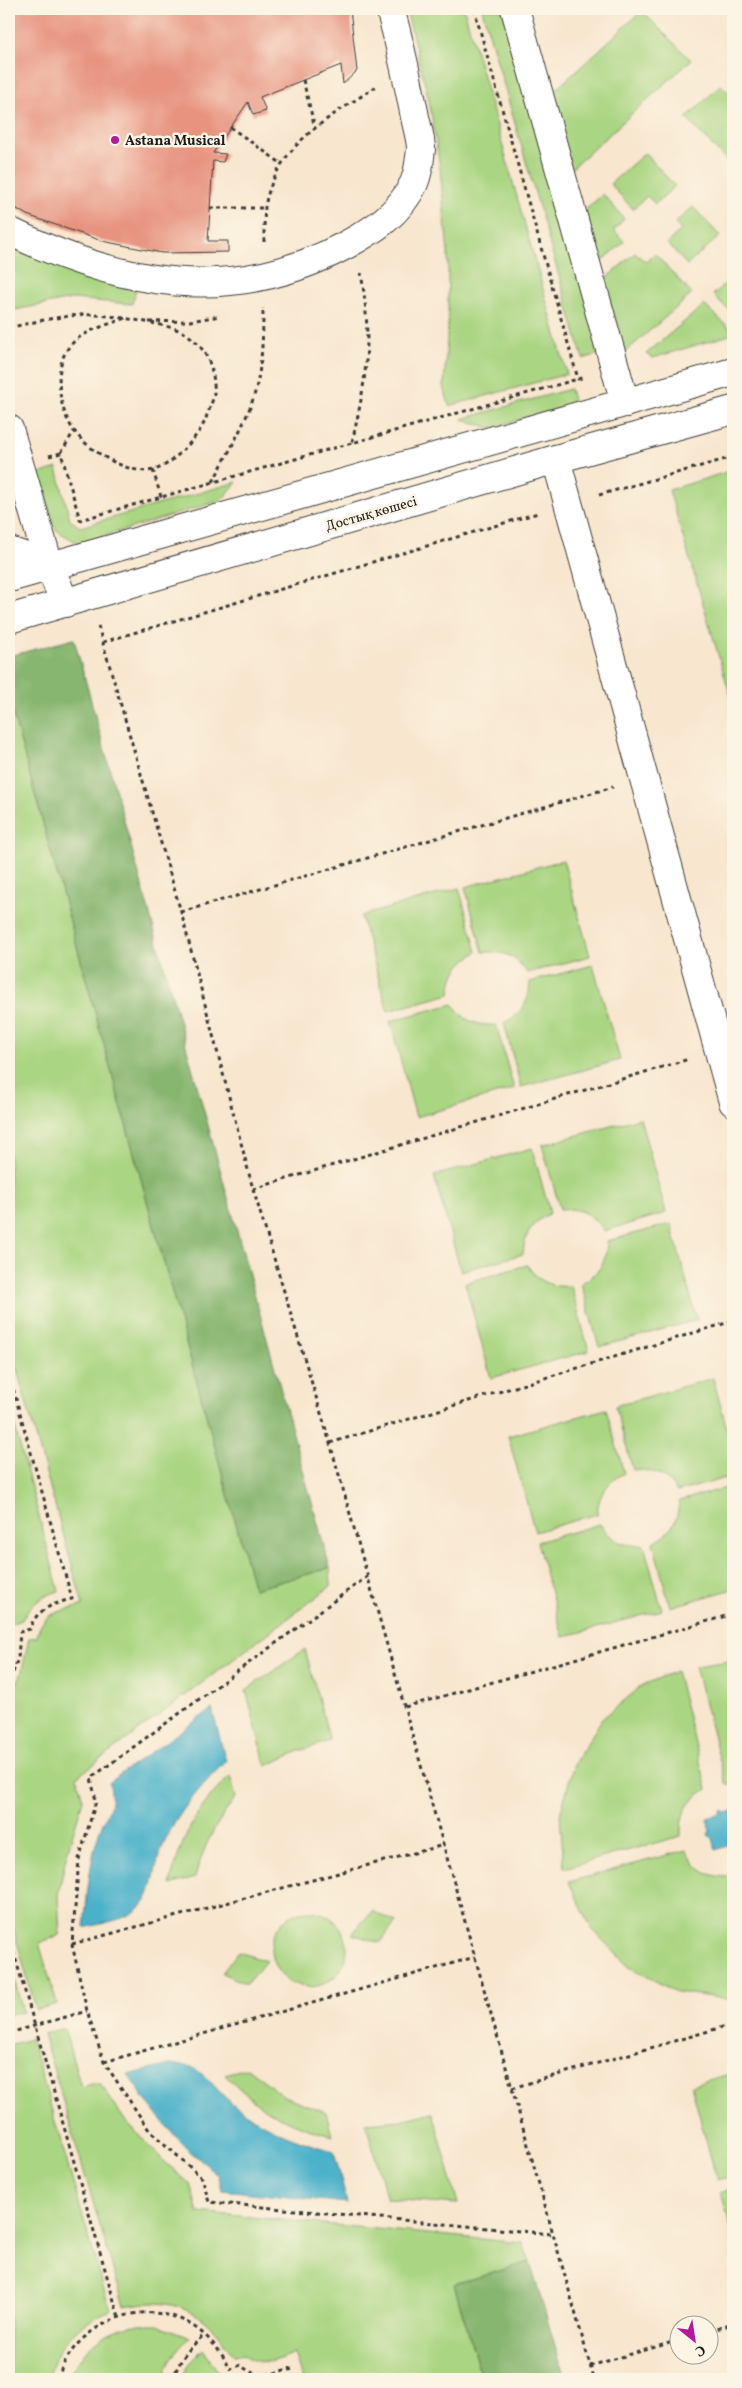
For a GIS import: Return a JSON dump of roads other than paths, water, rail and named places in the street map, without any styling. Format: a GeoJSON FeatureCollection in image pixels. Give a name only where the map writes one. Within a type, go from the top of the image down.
{"type":"FeatureCollection","features":[{"type":"Feature","properties":{"kind":"street"},"geometry":{"type":"LineString","coordinates":[[9,230],[97,266],[143,279],[207,284],[246,281],[293,268],[337,250],[374,230],[396,211],[414,182],[421,148],[401,46],[390,9]]}},
{"type":"Feature","properties":{"kind":"street"},"geometry":{"type":"LineString","coordinates":[[515,9],[625,403]]}},
{"type":"Feature","properties":{"kind":"street"},"geometry":{"type":"LineString","coordinates":[[9,578],[733,372]]}},
{"type":"Feature","properties":{"kind":"street","name":"Достық көшесі"},"geometry":{"type":"LineString","coordinates":[[9,619],[556,459],[733,410]]}},
{"type":"Feature","properties":{"kind":"street"},"geometry":{"type":"LineString","coordinates":[[9,429],[49,566],[77,600]]}},
{"type":"Feature","properties":{"kind":"street"},"geometry":{"type":"LineString","coordinates":[[556,459],[733,1102]]}},
{"type":"Feature","properties":{"kind":"street"},"geometry":{"type":"LineString","coordinates":[[9,551],[49,566]]}},
{"type":"Feature","properties":{"kind":"water"},"geometry":{"type":"Polygon","coordinates":[[[212,1709],[226,1761],[179,1815],[165,1840],[146,1901],[129,1915],[84,1928],[92,1859],[98,1836],[110,1805],[111,1791],[109,1782],[212,1709]]]}},
{"type":"Feature","properties":{"kind":"water"},"geometry":{"type":"Polygon","coordinates":[[[722,1810],[726,1813],[733,1811],[732,1850],[727,1846],[716,1850],[713,1838],[708,1835],[710,1830],[707,1818],[719,1815],[722,1810]]]}},
{"type":"Feature","properties":{"kind":"water"},"geometry":{"type":"Polygon","coordinates":[[[169,2065],[187,2065],[206,2077],[227,2099],[244,2113],[268,2127],[294,2138],[334,2151],[347,2203],[222,2190],[217,2174],[186,2148],[154,2112],[128,2075],[169,2065]]]}},
{"type":"Feature","properties":{"kind":"place","name":"Astana Musical"},"geometry":{"type":"Point","coordinates":[115,140]}}]}
